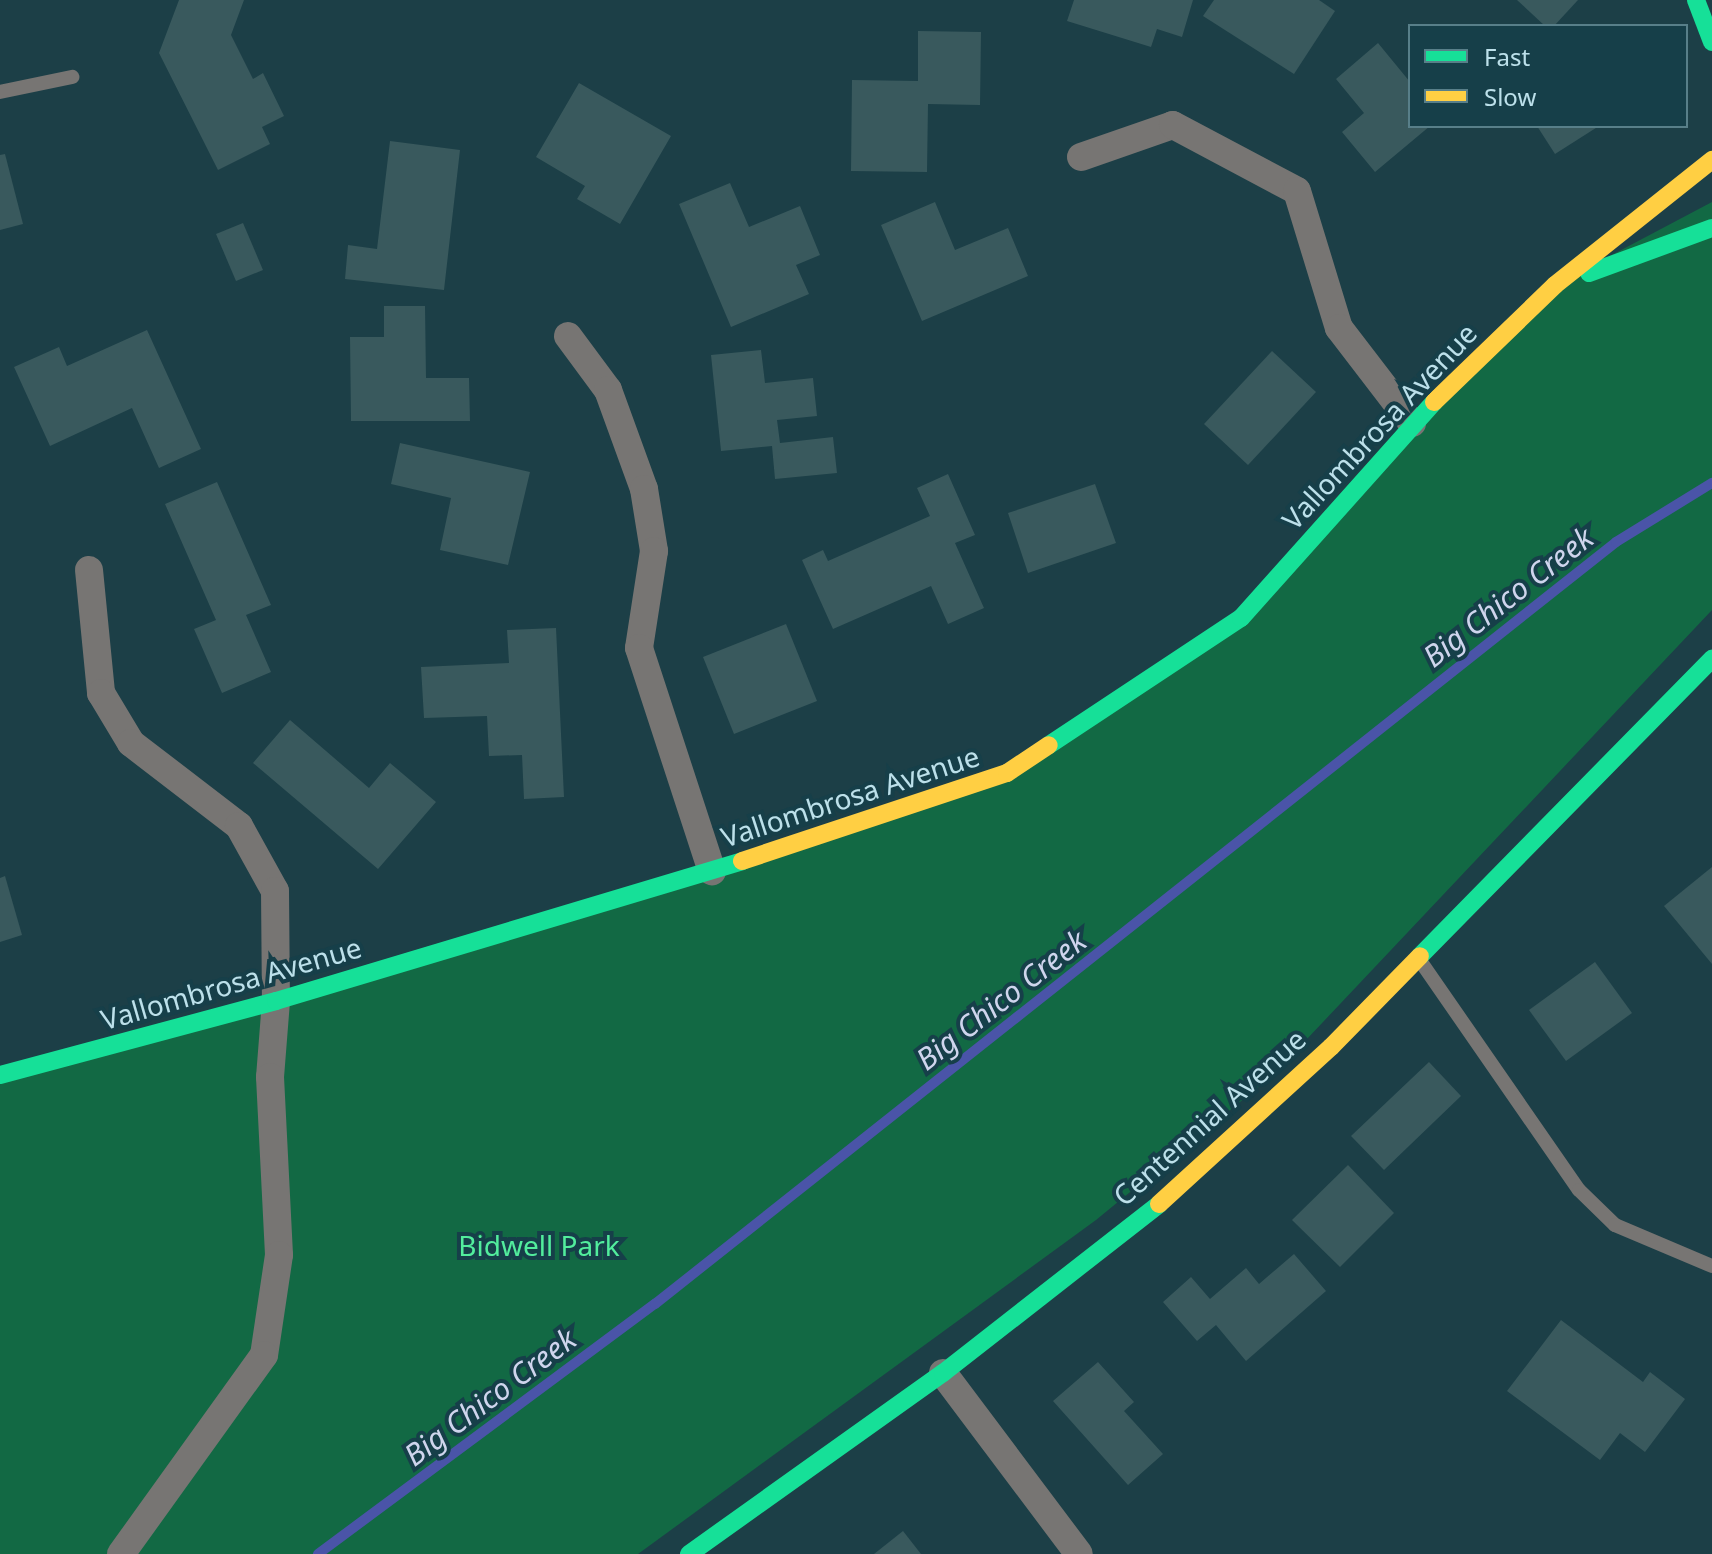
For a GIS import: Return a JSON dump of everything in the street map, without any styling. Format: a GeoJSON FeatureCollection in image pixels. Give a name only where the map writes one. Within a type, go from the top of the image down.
{"type":"FeatureCollection","features":[{"type":"Feature","properties":{"kind":"street"},"geometry":{"type":"LineString","coordinates":[[1696,0],[1712,42]]}},
{"type":"Feature","properties":{"kind":"street"},"geometry":{"type":"LineString","coordinates":[[1081,157],[1173,125],[1297,191],[1339,328],[1412,423]]}},
{"type":"Feature","properties":{"kind":"street","name":"Vallombrosa Avenue"},"geometry":{"type":"LineString","coordinates":[[0,1075],[276,1001],[712,871],[1007,773],[1241,618],[1412,423],[1555,285],[1712,160]]}},
{"type":"Feature","properties":{"kind":"street","name":"Vallombrosa Avenue"},"geometry":{"type":"LineString","coordinates":[[1555,285],[1712,228]]}},
{"type":"Feature","properties":{"kind":"street"},"geometry":{"type":"LineString","coordinates":[[568,336],[608,390],[644,489],[654,551],[639,648],[712,871]]}},
{"type":"Feature","properties":{"kind":"street"},"geometry":{"type":"LineString","coordinates":[[89,570],[101,693],[131,743],[239,826],[275,891],[276,1001],[270,1077],[279,1255],[264,1355],[121,1554]]}},
{"type":"Feature","properties":{"kind":"street","name":"Centennial Avenue"},"geometry":{"type":"LineString","coordinates":[[689,1554],[943,1373],[1185,1183],[1418,958],[1712,659]]}},
{"type":"Feature","properties":{"kind":"street"},"geometry":{"type":"LineString","coordinates":[[943,1373],[1079,1554]]}},
{"type":"Feature","properties":{"kind":"lane"},"geometry":{"type":"LineString","coordinates":[[0,92],[72,77]]}},
{"type":"Feature","properties":{"kind":"lane"},"geometry":{"type":"LineString","coordinates":[[1418,958],[1579,1190],[1615,1225],[1712,1266]]}},
{"type":"Feature","properties":{"kind":"green space","name":"Bidwell Park"},"geometry":{"type":"Polygon","coordinates":[[[1712,202],[1712,610],[1273,1075],[1096,1220],[638,1554],[0,1554],[0,1075],[1007,773],[1241,618],[1555,285],[1712,202]]]}},
{"type":"Feature","properties":{"kind":"building"},"geometry":{"type":"Polygon","coordinates":[[[179,0],[244,0],[231,35],[253,79],[263,73],[284,116],[262,127],[270,144],[218,170],[159,53],[179,0]]]}},
{"type":"Feature","properties":{"kind":"building"},"geometry":{"type":"Polygon","coordinates":[[[1074,0],[1193,0],[1182,37],[1157,29],[1151,47],[1067,21],[1074,0]]]}},
{"type":"Feature","properties":{"kind":"building"},"geometry":{"type":"Polygon","coordinates":[[[1214,0],[1319,0],[1335,11],[1294,74],[1203,16],[1214,0]]]}},
{"type":"Feature","properties":{"kind":"building"},"geometry":{"type":"Polygon","coordinates":[[[1517,0],[1578,0],[1556,24],[1543,24],[1517,0]]]}},
{"type":"Feature","properties":{"kind":"building"},"geometry":{"type":"Polygon","coordinates":[[[918,31],[981,32],[980,105],[928,104],[927,172],[851,171],[852,80],[918,81],[918,31]]]}},
{"type":"Feature","properties":{"kind":"building"},"geometry":{"type":"Polygon","coordinates":[[[1378,43],[1408,80],[1408,128],[1428,128],[1375,172],[1342,132],[1364,113],[1336,79],[1378,43]]]}},
{"type":"Feature","properties":{"kind":"building"},"geometry":{"type":"Polygon","coordinates":[[[579,83],[671,136],[620,224],[577,199],[585,186],[536,157],[579,83]]]}},
{"type":"Feature","properties":{"kind":"building"},"geometry":{"type":"Polygon","coordinates":[[[1538,128],[1596,128],[1555,154],[1538,128]]]}},
{"type":"Feature","properties":{"kind":"building"},"geometry":{"type":"Polygon","coordinates":[[[390,141],[460,150],[444,290],[345,279],[348,245],[377,249],[390,141]]]}},
{"type":"Feature","properties":{"kind":"building"},"geometry":{"type":"Polygon","coordinates":[[[5,154],[23,224],[0,230],[0,155],[5,154]]]}},
{"type":"Feature","properties":{"kind":"building"},"geometry":{"type":"Polygon","coordinates":[[[730,183],[749,227],[800,206],[820,255],[796,265],[809,294],[731,327],[679,204],[730,183]]]}},
{"type":"Feature","properties":{"kind":"building"},"geometry":{"type":"Polygon","coordinates":[[[935,202],[955,250],[1008,228],[1028,276],[922,321],[881,225],[935,202]]]}},
{"type":"Feature","properties":{"kind":"building"},"geometry":{"type":"Polygon","coordinates":[[[243,223],[263,270],[236,281],[216,234],[243,223]]]}},
{"type":"Feature","properties":{"kind":"building"},"geometry":{"type":"Polygon","coordinates":[[[384,306],[425,306],[426,378],[469,378],[470,421],[351,421],[350,337],[384,337],[384,306]]]}},
{"type":"Feature","properties":{"kind":"building"},"geometry":{"type":"Polygon","coordinates":[[[147,330],[201,449],[159,468],[132,408],[50,446],[14,367],[59,347],[67,366],[147,330]]]}},
{"type":"Feature","properties":{"kind":"building"},"geometry":{"type":"Polygon","coordinates":[[[761,350],[765,383],[813,378],[817,416],[777,420],[780,443],[833,437],[837,473],[775,479],[772,446],[721,451],[711,355],[761,350]]]}},
{"type":"Feature","properties":{"kind":"building"},"geometry":{"type":"Polygon","coordinates":[[[1272,351],[1316,392],[1248,465],[1204,424],[1272,351]]]}},
{"type":"Feature","properties":{"kind":"building"},"geometry":{"type":"Polygon","coordinates":[[[400,443],[530,472],[508,565],[440,550],[451,498],[391,484],[400,443]]]}},
{"type":"Feature","properties":{"kind":"building"},"geometry":{"type":"Polygon","coordinates":[[[948,474],[975,535],[955,543],[984,608],[948,624],[931,586],[833,629],[802,560],[823,550],[828,561],[930,516],[917,488],[948,474]]]}},
{"type":"Feature","properties":{"kind":"building"},"geometry":{"type":"Polygon","coordinates":[[[217,482],[271,605],[246,615],[271,672],[222,693],[194,629],[216,620],[165,504],[217,482]]]}},
{"type":"Feature","properties":{"kind":"building"},"geometry":{"type":"Polygon","coordinates":[[[1095,484],[1116,543],[1028,573],[1008,513],[1095,484]]]}},
{"type":"Feature","properties":{"kind":"building"},"geometry":{"type":"Polygon","coordinates":[[[786,624],[817,701],[734,734],[703,657],[786,624]]]}},
{"type":"Feature","properties":{"kind":"building"},"geometry":{"type":"Polygon","coordinates":[[[556,628],[564,797],[524,799],[522,755],[489,756],[487,716],[424,718],[421,667],[509,663],[507,630],[556,628]]]}},
{"type":"Feature","properties":{"kind":"building"},"geometry":{"type":"Polygon","coordinates":[[[290,720],[369,788],[390,763],[436,802],[378,869],[253,763],[290,720]]]}},
{"type":"Feature","properties":{"kind":"building"},"geometry":{"type":"Polygon","coordinates":[[[1712,867],[1712,964],[1664,906],[1712,867]]]}},
{"type":"Feature","properties":{"kind":"building"},"geometry":{"type":"Polygon","coordinates":[[[5,876],[22,935],[0,942],[0,878],[5,876]]]}},
{"type":"Feature","properties":{"kind":"building"},"geometry":{"type":"Polygon","coordinates":[[[1595,962],[1632,1013],[1566,1061],[1529,1010],[1595,962]]]}},
{"type":"Feature","properties":{"kind":"building"},"geometry":{"type":"Polygon","coordinates":[[[1429,1062],[1461,1096],[1384,1170],[1351,1136],[1429,1062]]]}},
{"type":"Feature","properties":{"kind":"building"},"geometry":{"type":"Polygon","coordinates":[[[1348,1165],[1394,1213],[1340,1267],[1292,1220],[1348,1165]]]}},
{"type":"Feature","properties":{"kind":"building"},"geometry":{"type":"Polygon","coordinates":[[[1294,1254],[1326,1291],[1246,1361],[1216,1325],[1197,1341],[1163,1302],[1191,1277],[1210,1299],[1246,1268],[1259,1284],[1294,1254]]]}},
{"type":"Feature","properties":{"kind":"building"},"geometry":{"type":"Polygon","coordinates":[[[1561,1320],[1643,1382],[1650,1372],[1685,1399],[1645,1452],[1620,1433],[1600,1460],[1507,1391],[1561,1320]]]}},
{"type":"Feature","properties":{"kind":"building"},"geometry":{"type":"Polygon","coordinates":[[[1098,1362],[1134,1402],[1124,1411],[1163,1454],[1128,1485],[1053,1401],[1098,1362]]]}},
{"type":"Feature","properties":{"kind":"building"},"geometry":{"type":"Polygon","coordinates":[[[903,1531],[921,1554],[874,1554],[903,1531]]]}},
{"type":"Feature","properties":{"kind":"waterway","name":"Big Chico Creek"},"geometry":{"type":"LineString","coordinates":[[318,1554],[655,1304],[1616,542],[1712,483]]}},
{"type":"Feature","properties":{"kind":"traffic: fast"},"geometry":{"type":"LineString","coordinates":[[1696,0],[1712,42]]}},
{"type":"Feature","properties":{"kind":"traffic: fast"},"geometry":{"type":"LineString","coordinates":[[1589,273],[1712,228]]}},
{"type":"Feature","properties":{"kind":"traffic: fast"},"geometry":{"type":"LineString","coordinates":[[1049,745],[1241,618],[1434,402]]}},
{"type":"Feature","properties":{"kind":"traffic: fast"},"geometry":{"type":"LineString","coordinates":[[1420,956],[1712,659]]}},
{"type":"Feature","properties":{"kind":"traffic: fast"},"geometry":{"type":"LineString","coordinates":[[0,1075],[276,1001],[742,861]]}},
{"type":"Feature","properties":{"kind":"traffic: fast"},"geometry":{"type":"LineString","coordinates":[[689,1554],[943,1373],[1159,1204]]}},
{"type":"Feature","properties":{"kind":"traffic: slow"},"geometry":{"type":"LineString","coordinates":[[1434,402],[1555,285],[1712,160]]}},
{"type":"Feature","properties":{"kind":"traffic: slow"},"geometry":{"type":"LineString","coordinates":[[742,861],[1007,773],[1049,745]]}},
{"type":"Feature","properties":{"kind":"traffic: slow"},"geometry":{"type":"LineString","coordinates":[[1159,1204],[1331,1047],[1420,956]]}}]}
